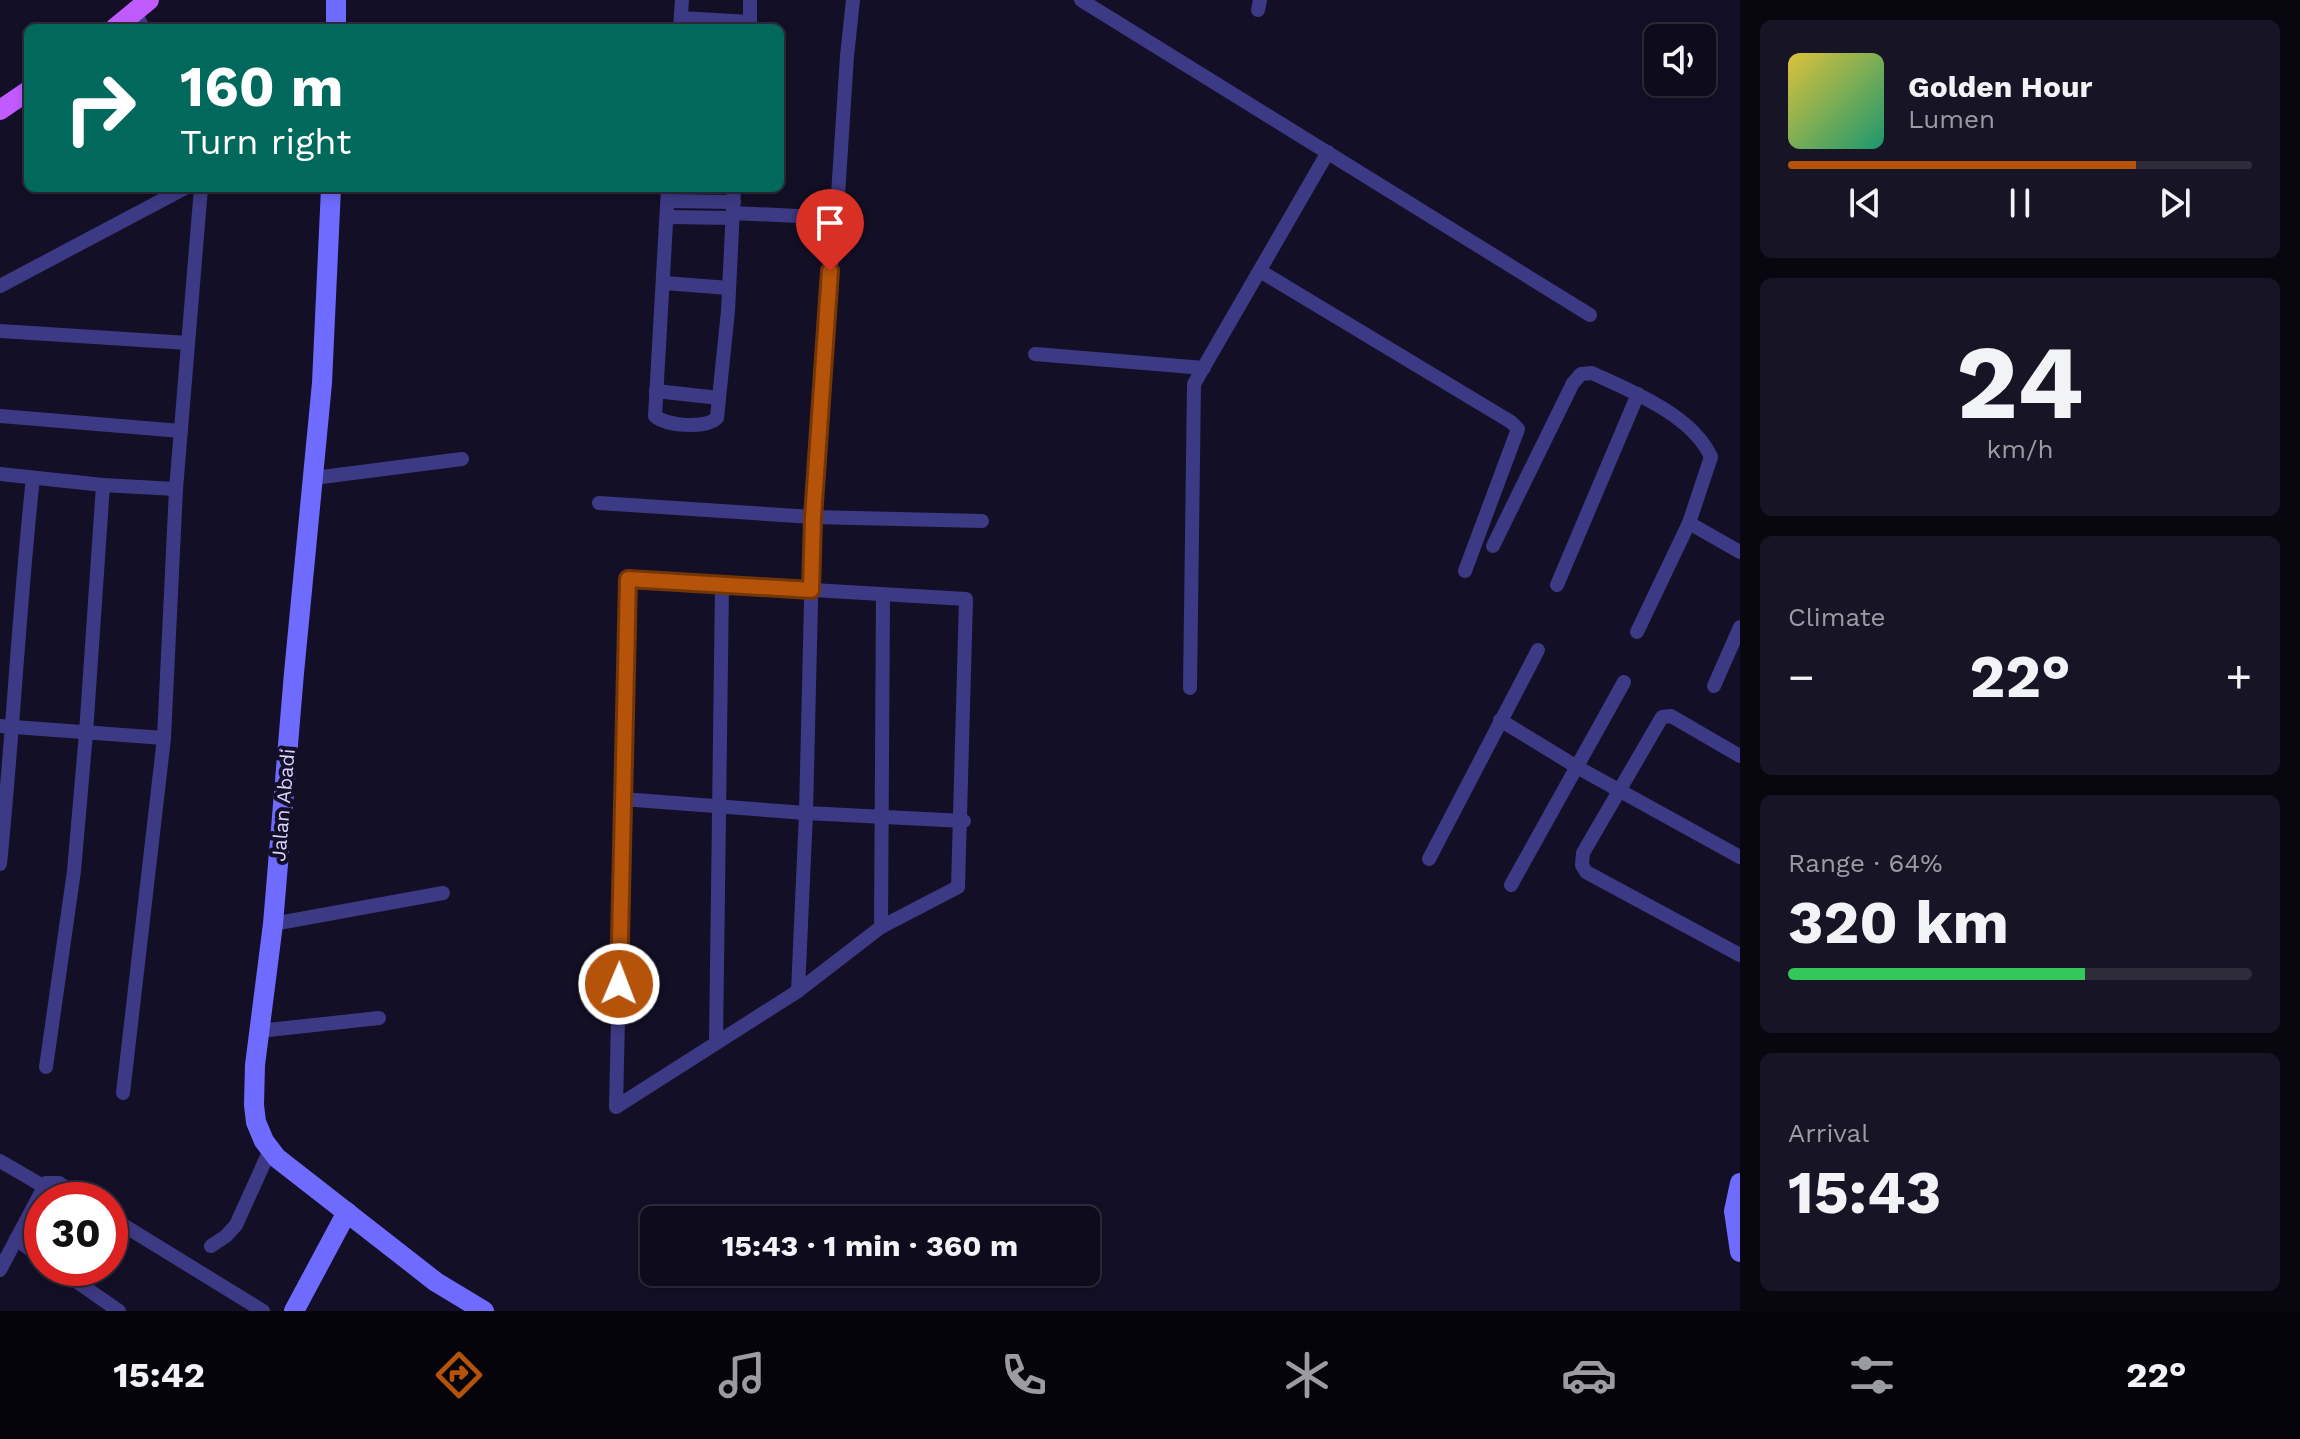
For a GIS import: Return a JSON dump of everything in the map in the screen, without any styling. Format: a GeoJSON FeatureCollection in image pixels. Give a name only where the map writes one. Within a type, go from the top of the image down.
{"type":"FeatureCollection","features":[{"type":"Feature","properties":{"kind":"main road"},"geometry":{"type":"LineString","coordinates":[[122,24],[142,13]]}},
{"type":"Feature","properties":{"kind":"main road"},"geometry":{"type":"LineString","coordinates":[[0,110],[24,94]]}},
{"type":"Feature","properties":{"kind":"street"},"geometry":{"type":"LineString","coordinates":[[336,0],[336,24]]}},
{"type":"Feature","properties":{"kind":"street"},"geometry":{"type":"LineString","coordinates":[[682,0],[680,23],[715,24]]}},
{"type":"Feature","properties":{"kind":"street"},"geometry":{"type":"LineString","coordinates":[[750,0],[750,24]]}},
{"type":"Feature","properties":{"kind":"street"},"geometry":{"type":"LineString","coordinates":[[798,991],[813,517],[853,0]]}},
{"type":"Feature","properties":{"kind":"street"},"geometry":{"type":"LineString","coordinates":[[1081,0],[1590,315]]}},
{"type":"Feature","properties":{"kind":"street"},"geometry":{"type":"LineString","coordinates":[[1190,688],[1194,384],[1328,152]]}},
{"type":"Feature","properties":{"kind":"street"},"geometry":{"type":"LineString","coordinates":[[0,286],[177,192]]}},
{"type":"Feature","properties":{"kind":"street"},"geometry":{"type":"LineString","coordinates":[[123,1093],[164,738],[176,489],[201,192]]}},
{"type":"Feature","properties":{"kind":"street","name":"Jalan Abadi"},"geometry":{"type":"LineString","coordinates":[[331,192],[322,383],[254,1105],[259,1132],[277,1158],[436,1282],[484,1311]]}},
{"type":"Feature","properties":{"kind":"street"},"geometry":{"type":"LineString","coordinates":[[734,205],[717,418],[713,423],[662,421],[655,416],[668,194],[819,217],[830,216],[835,210]]}},
{"type":"Feature","properties":{"kind":"street"},"geometry":{"type":"LineString","coordinates":[[668,217],[734,205]]}},
{"type":"Feature","properties":{"kind":"street"},"geometry":{"type":"LineString","coordinates":[[1260,271],[1518,429],[1465,571]]}},
{"type":"Feature","properties":{"kind":"street"},"geometry":{"type":"LineString","coordinates":[[664,283],[729,288]]}},
{"type":"Feature","properties":{"kind":"street"},"geometry":{"type":"LineString","coordinates":[[0,331],[188,343]]}},
{"type":"Feature","properties":{"kind":"street"},"geometry":{"type":"LineString","coordinates":[[1035,354],[1204,368]]}},
{"type":"Feature","properties":{"kind":"street"},"geometry":{"type":"LineString","coordinates":[[1493,546],[1573,383],[1581,374],[1592,373],[1653,401],[1699,438],[1711,457],[1689,523],[1637,632]]}},
{"type":"Feature","properties":{"kind":"street"},"geometry":{"type":"LineString","coordinates":[[656,391],[719,398]]}},
{"type":"Feature","properties":{"kind":"street"},"geometry":{"type":"LineString","coordinates":[[1557,585],[1638,394]]}},
{"type":"Feature","properties":{"kind":"street"},"geometry":{"type":"LineString","coordinates":[[0,416],[181,431]]}},
{"type":"Feature","properties":{"kind":"street"},"geometry":{"type":"LineString","coordinates":[[314,478],[462,459]]}},
{"type":"Feature","properties":{"kind":"street"},"geometry":{"type":"LineString","coordinates":[[0,474],[176,489]]}},
{"type":"Feature","properties":{"kind":"street"},"geometry":{"type":"LineString","coordinates":[[0,864],[7,726],[33,478]]}},
{"type":"Feature","properties":{"kind":"street"},"geometry":{"type":"LineString","coordinates":[[46,1067],[74,871],[103,485]]}},
{"type":"Feature","properties":{"kind":"street"},"geometry":{"type":"LineString","coordinates":[[599,503],[813,517],[982,521]]}},
{"type":"Feature","properties":{"kind":"street"},"geometry":{"type":"LineString","coordinates":[[1689,523],[1740,552]]}},
{"type":"Feature","properties":{"kind":"street"},"geometry":{"type":"LineString","coordinates":[[628,579],[722,585],[966,599],[958,887],[881,927],[798,991],[616,1107],[628,579]]}},
{"type":"Feature","properties":{"kind":"street"},"geometry":{"type":"LineString","coordinates":[[716,1043],[722,585]]}},
{"type":"Feature","properties":{"kind":"street"},"geometry":{"type":"LineString","coordinates":[[881,927],[883,595]]}},
{"type":"Feature","properties":{"kind":"street"},"geometry":{"type":"LineString","coordinates":[[1714,686],[1740,627]]}},
{"type":"Feature","properties":{"kind":"street"},"geometry":{"type":"LineString","coordinates":[[1429,859],[1538,650]]}},
{"type":"Feature","properties":{"kind":"street"},"geometry":{"type":"LineString","coordinates":[[1511,885],[1624,682]]}},
{"type":"Feature","properties":{"kind":"street"},"geometry":{"type":"LineString","coordinates":[[1740,756],[1671,716],[1662,717],[1583,853],[1582,865],[1586,872],[1740,955]]}},
{"type":"Feature","properties":{"kind":"street"},"geometry":{"type":"LineString","coordinates":[[1500,720],[1619,791],[1740,857]]}},
{"type":"Feature","properties":{"kind":"street"},"geometry":{"type":"LineString","coordinates":[[7,726],[164,738]]}},
{"type":"Feature","properties":{"kind":"street"},"geometry":{"type":"LineString","coordinates":[[622,799],[962,821]]}},
{"type":"Feature","properties":{"kind":"street"},"geometry":{"type":"LineString","coordinates":[[273,924],[443,893]]}},
{"type":"Feature","properties":{"kind":"street"},"geometry":{"type":"LineString","coordinates":[[259,1031],[379,1018]]}},
{"type":"Feature","properties":{"kind":"street"},"geometry":{"type":"LineString","coordinates":[[211,1246],[236,1225],[270,1150]]}},
{"type":"Feature","properties":{"kind":"street"},"geometry":{"type":"LineString","coordinates":[[0,1161],[36,1182]]}},
{"type":"Feature","properties":{"kind":"street"},"geometry":{"type":"LineString","coordinates":[[1740,1183],[1734,1211],[1740,1252]]}},
{"type":"Feature","properties":{"kind":"street"},"geometry":{"type":"LineString","coordinates":[[294,1311],[347,1212]]}},
{"type":"Feature","properties":{"kind":"street"},"geometry":{"type":"LineString","coordinates":[[0,1270],[24,1223]]}},
{"type":"Feature","properties":{"kind":"street"},"geometry":{"type":"LineString","coordinates":[[128,1228],[263,1311]]}},
{"type":"Feature","properties":{"kind":"street"},"geometry":{"type":"LineString","coordinates":[[16,1239],[24,1245]]}},
{"type":"Feature","properties":{"kind":"street"},"geometry":{"type":"LineString","coordinates":[[83,1286],[119,1311]]}},
{"type":"Feature","properties":{"kind":"route"},"geometry":{"type":"LineString","coordinates":[[619,984],[628,579],[811,590],[830,271]]}}]}
